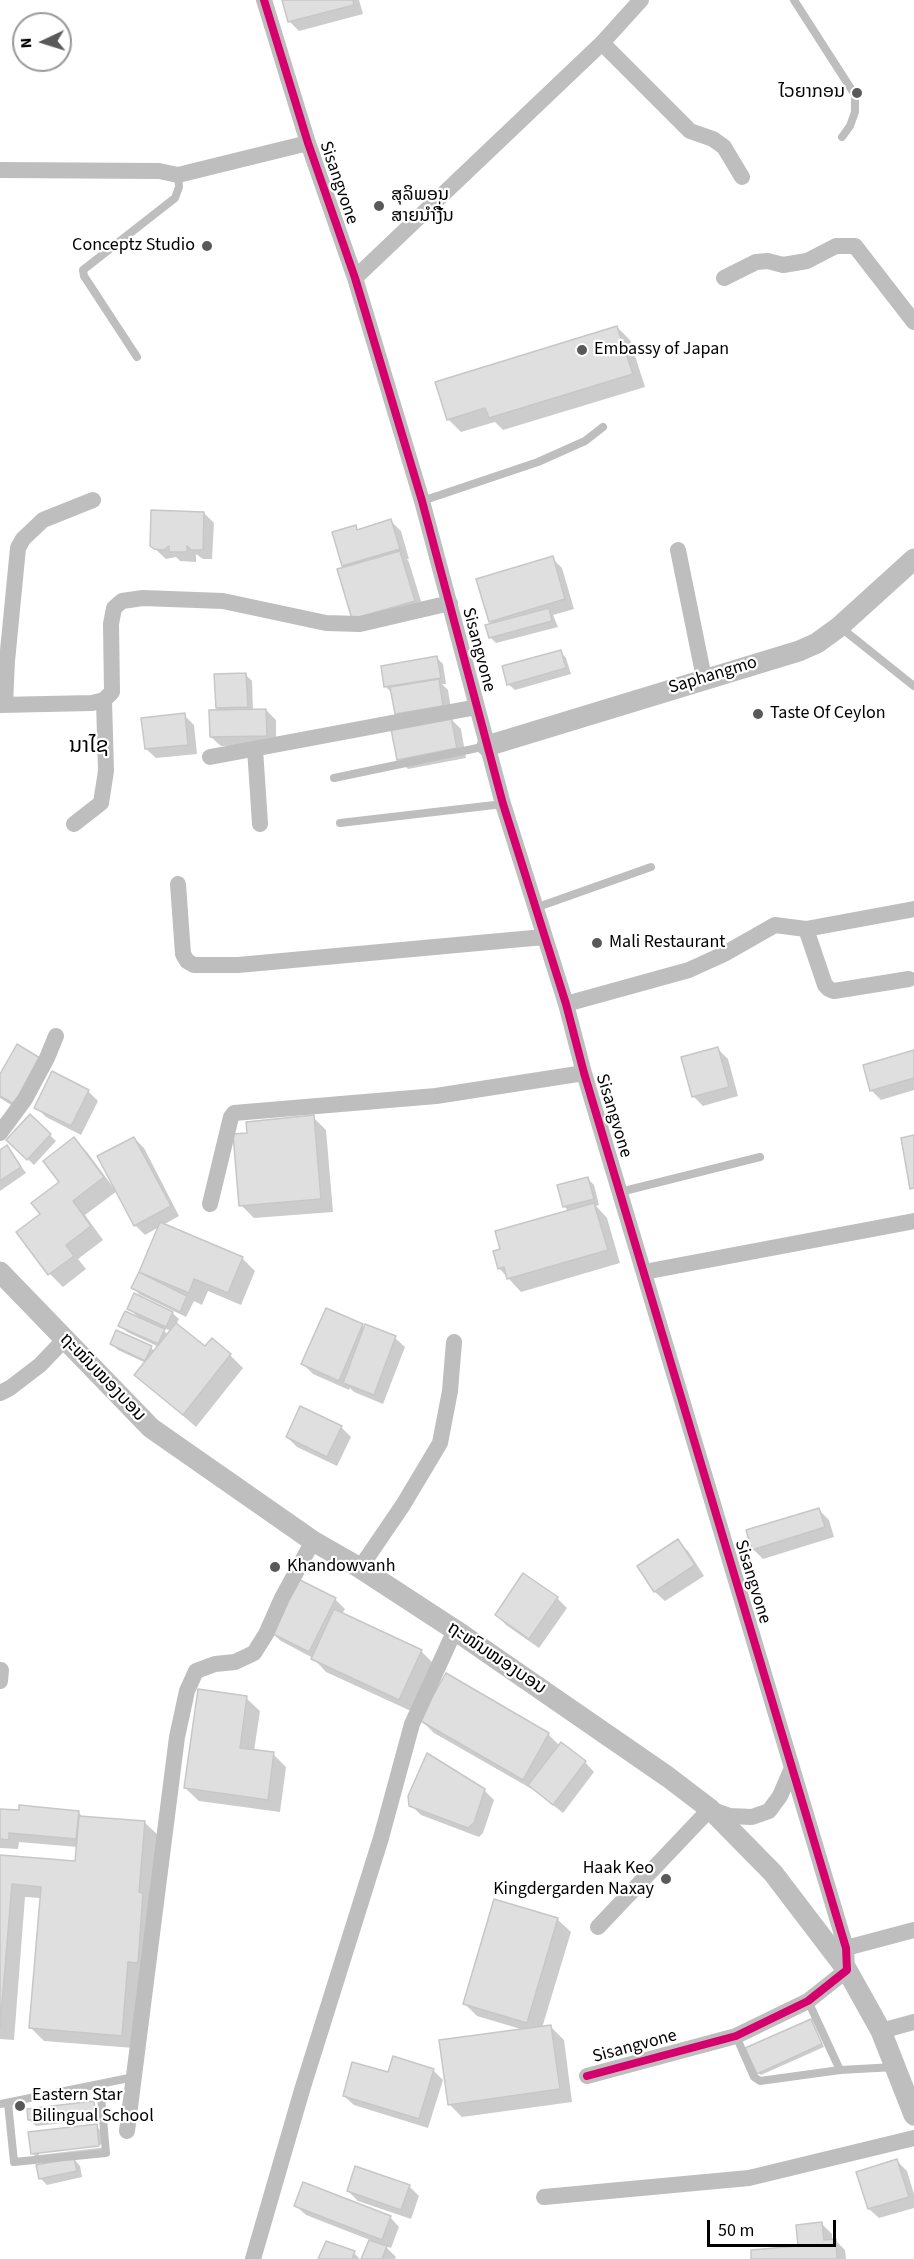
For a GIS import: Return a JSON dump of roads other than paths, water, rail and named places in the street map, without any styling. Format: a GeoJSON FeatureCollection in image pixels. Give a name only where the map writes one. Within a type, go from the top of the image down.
{"type":"FeatureCollection","features":[{"type":"Feature","properties":{"kind":"street","name":"Sisangvone"},"geometry":{"type":"LineString","coordinates":[[264,0],[308,143],[355,278],[422,501],[503,804],[566,1004],[584,1073],[846,1948],[847,1970],[808,2001],[736,2036],[587,2076]]}},
{"type":"Feature","properties":{"kind":"street"},"geometry":{"type":"LineString","coordinates":[[355,278],[602,43],[641,0]]}},
{"type":"Feature","properties":{"kind":"street"},"geometry":{"type":"LineString","coordinates":[[602,43],[690,130],[713,139],[724,147],[742,177]]}},
{"type":"Feature","properties":{"kind":"street"},"geometry":{"type":"LineString","coordinates":[[0,170],[159,171],[178,175],[308,143]]}},
{"type":"Feature","properties":{"kind":"street"},"geometry":{"type":"LineString","coordinates":[[724,278],[756,262],[768,261],[783,265],[807,261],[836,246],[855,246],[914,322]]}},
{"type":"Feature","properties":{"kind":"street"},"geometry":{"type":"LineString","coordinates":[[93,500],[43,520],[23,539],[18,548],[2,704],[92,703],[104,700],[111,692],[111,624],[114,608],[122,601],[143,598],[223,601],[326,623],[360,624],[450,603]]}},
{"type":"Feature","properties":{"kind":"street"},"geometry":{"type":"LineString","coordinates":[[678,550],[704,678]]}},
{"type":"Feature","properties":{"kind":"street","name":"Saphangmo"},"geometry":{"type":"LineString","coordinates":[[487,746],[798,651],[817,643],[912,565]]}},
{"type":"Feature","properties":{"kind":"street"},"geometry":{"type":"LineString","coordinates":[[74,824],[101,803],[106,771],[104,700]]}},
{"type":"Feature","properties":{"kind":"street"},"geometry":{"type":"LineString","coordinates":[[210,757],[477,707]]}},
{"type":"Feature","properties":{"kind":"street"},"geometry":{"type":"LineString","coordinates":[[255,749],[260,824]]}},
{"type":"Feature","properties":{"kind":"street"},"geometry":{"type":"LineString","coordinates":[[178,884],[183,954],[187,961],[194,965],[238,965],[544,937]]}},
{"type":"Feature","properties":{"kind":"street"},"geometry":{"type":"LineString","coordinates":[[566,1004],[689,970],[724,954],[775,925],[806,929],[914,909]]}},
{"type":"Feature","properties":{"kind":"street"},"geometry":{"type":"LineString","coordinates":[[806,929],[825,985],[829,989],[834,991],[909,979]]}},
{"type":"Feature","properties":{"kind":"street"},"geometry":{"type":"LineString","coordinates":[[0,1133],[26,1099],[56,1036]]}},
{"type":"Feature","properties":{"kind":"street"},"geometry":{"type":"LineString","coordinates":[[210,1204],[231,1117],[234,1113],[436,1095],[584,1073]]}},
{"type":"Feature","properties":{"kind":"street"},"geometry":{"type":"LineString","coordinates":[[644,1272],[914,1221]]}},
{"type":"Feature","properties":{"kind":"street","name":"ຖະໜົນໜອງບອນ"},"geometry":{"type":"LineString","coordinates":[[0,1272],[151,1428],[313,1541],[456,1630],[668,1777],[710,1809],[773,1873],[847,1970],[881,2031],[914,2115]]}},
{"type":"Feature","properties":{"kind":"street"},"geometry":{"type":"LineString","coordinates":[[0,1393],[40,1365],[64,1340]]}},
{"type":"Feature","properties":{"kind":"street"},"geometry":{"type":"LineString","coordinates":[[360,1569],[403,1505],[440,1443],[450,1391],[454,1342]]}},
{"type":"Feature","properties":{"kind":"street"},"geometry":{"type":"LineString","coordinates":[[127,2131],[177,1737],[187,1691],[196,1671],[214,1664],[235,1662],[254,1653],[313,1541]]}},
{"type":"Feature","properties":{"kind":"street"},"geometry":{"type":"LineString","coordinates":[[253,2259],[302,2090],[381,1838],[412,1724],[456,1630]]}},
{"type":"Feature","properties":{"kind":"street"},"geometry":{"type":"LineString","coordinates":[[598,1927],[710,1809],[730,1816],[752,1817],[769,1811],[780,1796],[792,1768]]}},
{"type":"Feature","properties":{"kind":"street"},"geometry":{"type":"LineString","coordinates":[[846,1948],[914,1930]]}},
{"type":"Feature","properties":{"kind":"street"},"geometry":{"type":"LineString","coordinates":[[881,2031],[914,2022]]}},
{"type":"Feature","properties":{"kind":"street"},"geometry":{"type":"LineString","coordinates":[[544,2197],[749,2178],[914,2138]]}},
{"type":"Feature","properties":{"kind":"lane"},"geometry":{"type":"LineString","coordinates":[[794,0],[855,95],[855,112],[850,126],[842,137]]}},
{"type":"Feature","properties":{"kind":"lane"},"geometry":{"type":"LineString","coordinates":[[137,357],[84,276],[83,270],[175,198],[179,187],[178,175]]}},
{"type":"Feature","properties":{"kind":"lane"},"geometry":{"type":"LineString","coordinates":[[422,501],[538,462],[585,441],[603,427]]}},
{"type":"Feature","properties":{"kind":"lane"},"geometry":{"type":"LineString","coordinates":[[839,627],[914,686]]}},
{"type":"Feature","properties":{"kind":"lane"},"geometry":{"type":"LineString","coordinates":[[334,778],[487,746]]}},
{"type":"Feature","properties":{"kind":"lane"},"geometry":{"type":"LineString","coordinates":[[340,823],[503,804]]}},
{"type":"Feature","properties":{"kind":"lane"},"geometry":{"type":"LineString","coordinates":[[535,908],[651,867]]}},
{"type":"Feature","properties":{"kind":"lane"},"geometry":{"type":"LineString","coordinates":[[620,1192],[760,1157]]}},
{"type":"Feature","properties":{"kind":"lane"},"geometry":{"type":"LineString","coordinates":[[808,2001],[840,2070]]}},
{"type":"Feature","properties":{"kind":"lane"},"geometry":{"type":"LineString","coordinates":[[736,2036],[754,2077],[760,2081],[840,2070],[896,2067]]}},
{"type":"Feature","properties":{"kind":"lane"},"geometry":{"type":"LineString","coordinates":[[100,2085],[106,2152],[14,2162],[4,2104],[134,2077]]}},
{"type":"Feature","properties":{"kind":"place","name":"ໄວຍາກອນ"},"geometry":{"type":"Point","coordinates":[857,93]}},
{"type":"Feature","properties":{"kind":"place","name":"ສຸລິພອນ ສາຍນຳ້ງື່ນ"},"geometry":{"type":"Point","coordinates":[379,206]}},
{"type":"Feature","properties":{"kind":"place","name":"Conceptz Studio"},"geometry":{"type":"Point","coordinates":[207,246]}},
{"type":"Feature","properties":{"kind":"place","name":"Embassy of Japan"},"geometry":{"type":"Point","coordinates":[582,350]}},
{"type":"Feature","properties":{"kind":"place","name":"Taste Of Ceylon"},"geometry":{"type":"Point","coordinates":[758,714]}},
{"type":"Feature","properties":{"kind":"place","name":"Mali Restaurant"},"geometry":{"type":"Point","coordinates":[597,943]}},
{"type":"Feature","properties":{"kind":"place","name":"Khandowvanh"},"geometry":{"type":"Point","coordinates":[275,1567]}},
{"type":"Feature","properties":{"kind":"place","name":"Haak Keo Kingdergarden Naxay"},"geometry":{"type":"Point","coordinates":[666,1879]}},
{"type":"Feature","properties":{"kind":"place","name":"Eastern Star Bilingual School"},"geometry":{"type":"Point","coordinates":[20,2106]}},
{"type":"Feature","properties":{"kind":"district","name":"ນາໄຊ"},"geometry":{"type":"Point","coordinates":[89,747]}}]}
